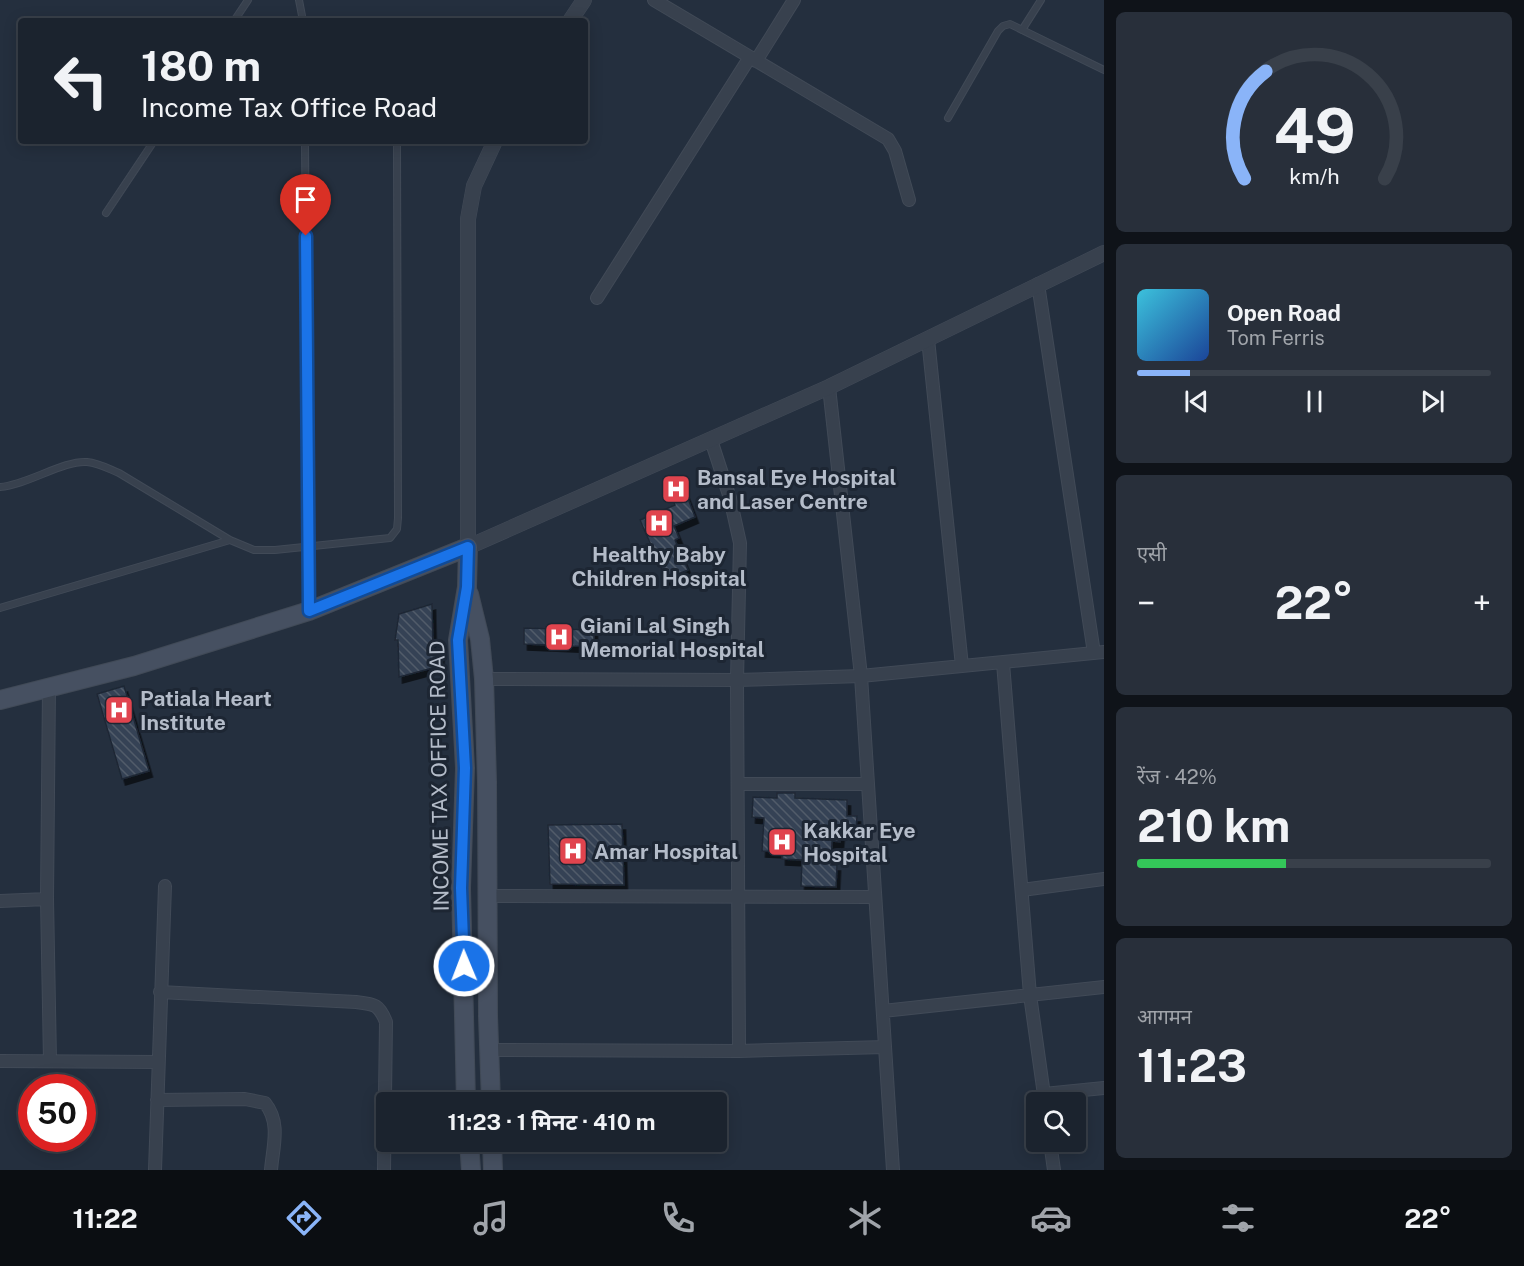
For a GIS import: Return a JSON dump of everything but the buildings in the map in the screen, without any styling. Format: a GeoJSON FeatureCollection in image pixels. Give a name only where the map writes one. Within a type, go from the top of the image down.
{"type":"FeatureCollection","features":[{"type":"Feature","properties":{"kind":"main road","name":"INCOME TAX OFFICE ROAD"},"geometry":{"type":"LineString","coordinates":[[466,1092],[461,888],[465,768],[458,640],[467,587],[468,547]]}},
{"type":"Feature","properties":{"kind":"main road"},"geometry":{"type":"LineString","coordinates":[[0,700],[134,666],[309,611],[468,547]]}},
{"type":"Feature","properties":{"kind":"main road"},"geometry":{"type":"LineString","coordinates":[[467,587],[480,639],[484,679],[488,1016],[492,1092]]}},
{"type":"Feature","properties":{"kind":"main road"},"geometry":{"type":"LineString","coordinates":[[470,1152],[471,1170]]}},
{"type":"Feature","properties":{"kind":"main road"},"geometry":{"type":"LineString","coordinates":[[492,1152],[493,1170]]}},
{"type":"Feature","properties":{"kind":"street"},"geometry":{"type":"LineString","coordinates":[[572,18],[584,0]]}},
{"type":"Feature","properties":{"kind":"street"},"geometry":{"type":"LineString","coordinates":[[654,0],[878,131],[888,139],[895,151],[909,201]]}},
{"type":"Feature","properties":{"kind":"street"},"geometry":{"type":"LineString","coordinates":[[597,298],[794,0]]}},
{"type":"Feature","properties":{"kind":"street"},"geometry":{"type":"LineString","coordinates":[[494,144],[474,186],[468,219],[468,547],[830,387],[1104,253]]}},
{"type":"Feature","properties":{"kind":"street"},"geometry":{"type":"LineString","coordinates":[[484,679],[737,680],[861,676],[1099,652],[1038,284]]}},
{"type":"Feature","properties":{"kind":"street"},"geometry":{"type":"LineString","coordinates":[[928,339],[962,666]]}},
{"type":"Feature","properties":{"kind":"street"},"geometry":{"type":"LineString","coordinates":[[830,387],[861,676],[893,1170]]}},
{"type":"Feature","properties":{"kind":"street"},"geometry":{"type":"LineString","coordinates":[[711,440],[730,498],[740,543],[737,680],[739,1051]]}},
{"type":"Feature","properties":{"kind":"street"},"geometry":{"type":"LineString","coordinates":[[1003,663],[1030,995],[1043,1092]]}},
{"type":"Feature","properties":{"kind":"street"},"geometry":{"type":"LineString","coordinates":[[49,687],[47,899],[50,1061]]}},
{"type":"Feature","properties":{"kind":"street"},"geometry":{"type":"LineString","coordinates":[[738,784],[868,784]]}},
{"type":"Feature","properties":{"kind":"street"},"geometry":{"type":"LineString","coordinates":[[1022,890],[1104,879]]}},
{"type":"Feature","properties":{"kind":"street"},"geometry":{"type":"LineString","coordinates":[[155,1170],[165,886]]}},
{"type":"Feature","properties":{"kind":"street"},"geometry":{"type":"LineString","coordinates":[[488,896],[875,897]]}},
{"type":"Feature","properties":{"kind":"street"},"geometry":{"type":"LineString","coordinates":[[0,901],[47,899]]}},
{"type":"Feature","properties":{"kind":"street"},"geometry":{"type":"LineString","coordinates":[[883,1011],[1104,987]]}},
{"type":"Feature","properties":{"kind":"street"},"geometry":{"type":"LineString","coordinates":[[160,992],[356,1002],[373,1004],[381,1010],[386,1022],[384,1170]]}},
{"type":"Feature","properties":{"kind":"street"},"geometry":{"type":"LineString","coordinates":[[490,1050],[739,1051],[885,1047]]}},
{"type":"Feature","properties":{"kind":"street"},"geometry":{"type":"LineString","coordinates":[[0,1061],[158,1062]]}},
{"type":"Feature","properties":{"kind":"street"},"geometry":{"type":"LineString","coordinates":[[1080,1092],[1104,1088]]}},
{"type":"Feature","properties":{"kind":"street"},"geometry":{"type":"LineString","coordinates":[[157,1100],[245,1099],[266,1102],[276,1123],[271,1170]]}},
{"type":"Feature","properties":{"kind":"street"},"geometry":{"type":"LineString","coordinates":[[1051,1152],[1054,1170]]}},
{"type":"Feature","properties":{"kind":"lane"},"geometry":{"type":"LineString","coordinates":[[236,18],[248,0]]}},
{"type":"Feature","properties":{"kind":"lane"},"geometry":{"type":"LineString","coordinates":[[299,0],[302,18]]}},
{"type":"Feature","properties":{"kind":"lane"},"geometry":{"type":"LineString","coordinates":[[1022,30],[1041,0]]}},
{"type":"Feature","properties":{"kind":"lane"},"geometry":{"type":"LineString","coordinates":[[948,118],[1003,26],[1010,24],[1104,70]]}},
{"type":"Feature","properties":{"kind":"lane"},"geometry":{"type":"LineString","coordinates":[[106,213],[152,144]]}},
{"type":"Feature","properties":{"kind":"lane"},"geometry":{"type":"LineString","coordinates":[[305,144],[309,611]]}},
{"type":"Feature","properties":{"kind":"lane"},"geometry":{"type":"LineString","coordinates":[[0,487],[86,462],[119,473],[230,540],[254,550],[390,538],[397,529],[398,518],[397,144]]}},
{"type":"Feature","properties":{"kind":"lane"},"geometry":{"type":"LineString","coordinates":[[0,608],[230,540]]}},
{"type":"Feature","properties":{"kind":"place","name":"Bansal Eye Hospital and Laser Centre"},"geometry":{"type":"Point","coordinates":[676,489]}},
{"type":"Feature","properties":{"kind":"place","name":"Healthy Baby Children Hospital"},"geometry":{"type":"Point","coordinates":[659,523]}},
{"type":"Feature","properties":{"kind":"place","name":"Giani Lal Singh Memorial Hospital"},"geometry":{"type":"Point","coordinates":[559,637]}},
{"type":"Feature","properties":{"kind":"place","name":"Patiala Heart Institute"},"geometry":{"type":"Point","coordinates":[119,710]}},
{"type":"Feature","properties":{"kind":"place","name":"Kakkar Eye Hospital"},"geometry":{"type":"Point","coordinates":[782,842]}},
{"type":"Feature","properties":{"kind":"place","name":"Amar Hospital"},"geometry":{"type":"Point","coordinates":[573,851]}},
{"type":"Feature","properties":{"kind":"route"},"geometry":{"type":"LineString","coordinates":[[306,236],[309,611],[468,547],[467,587],[458,640],[465,768],[461,888],[464,966]]}}]}
